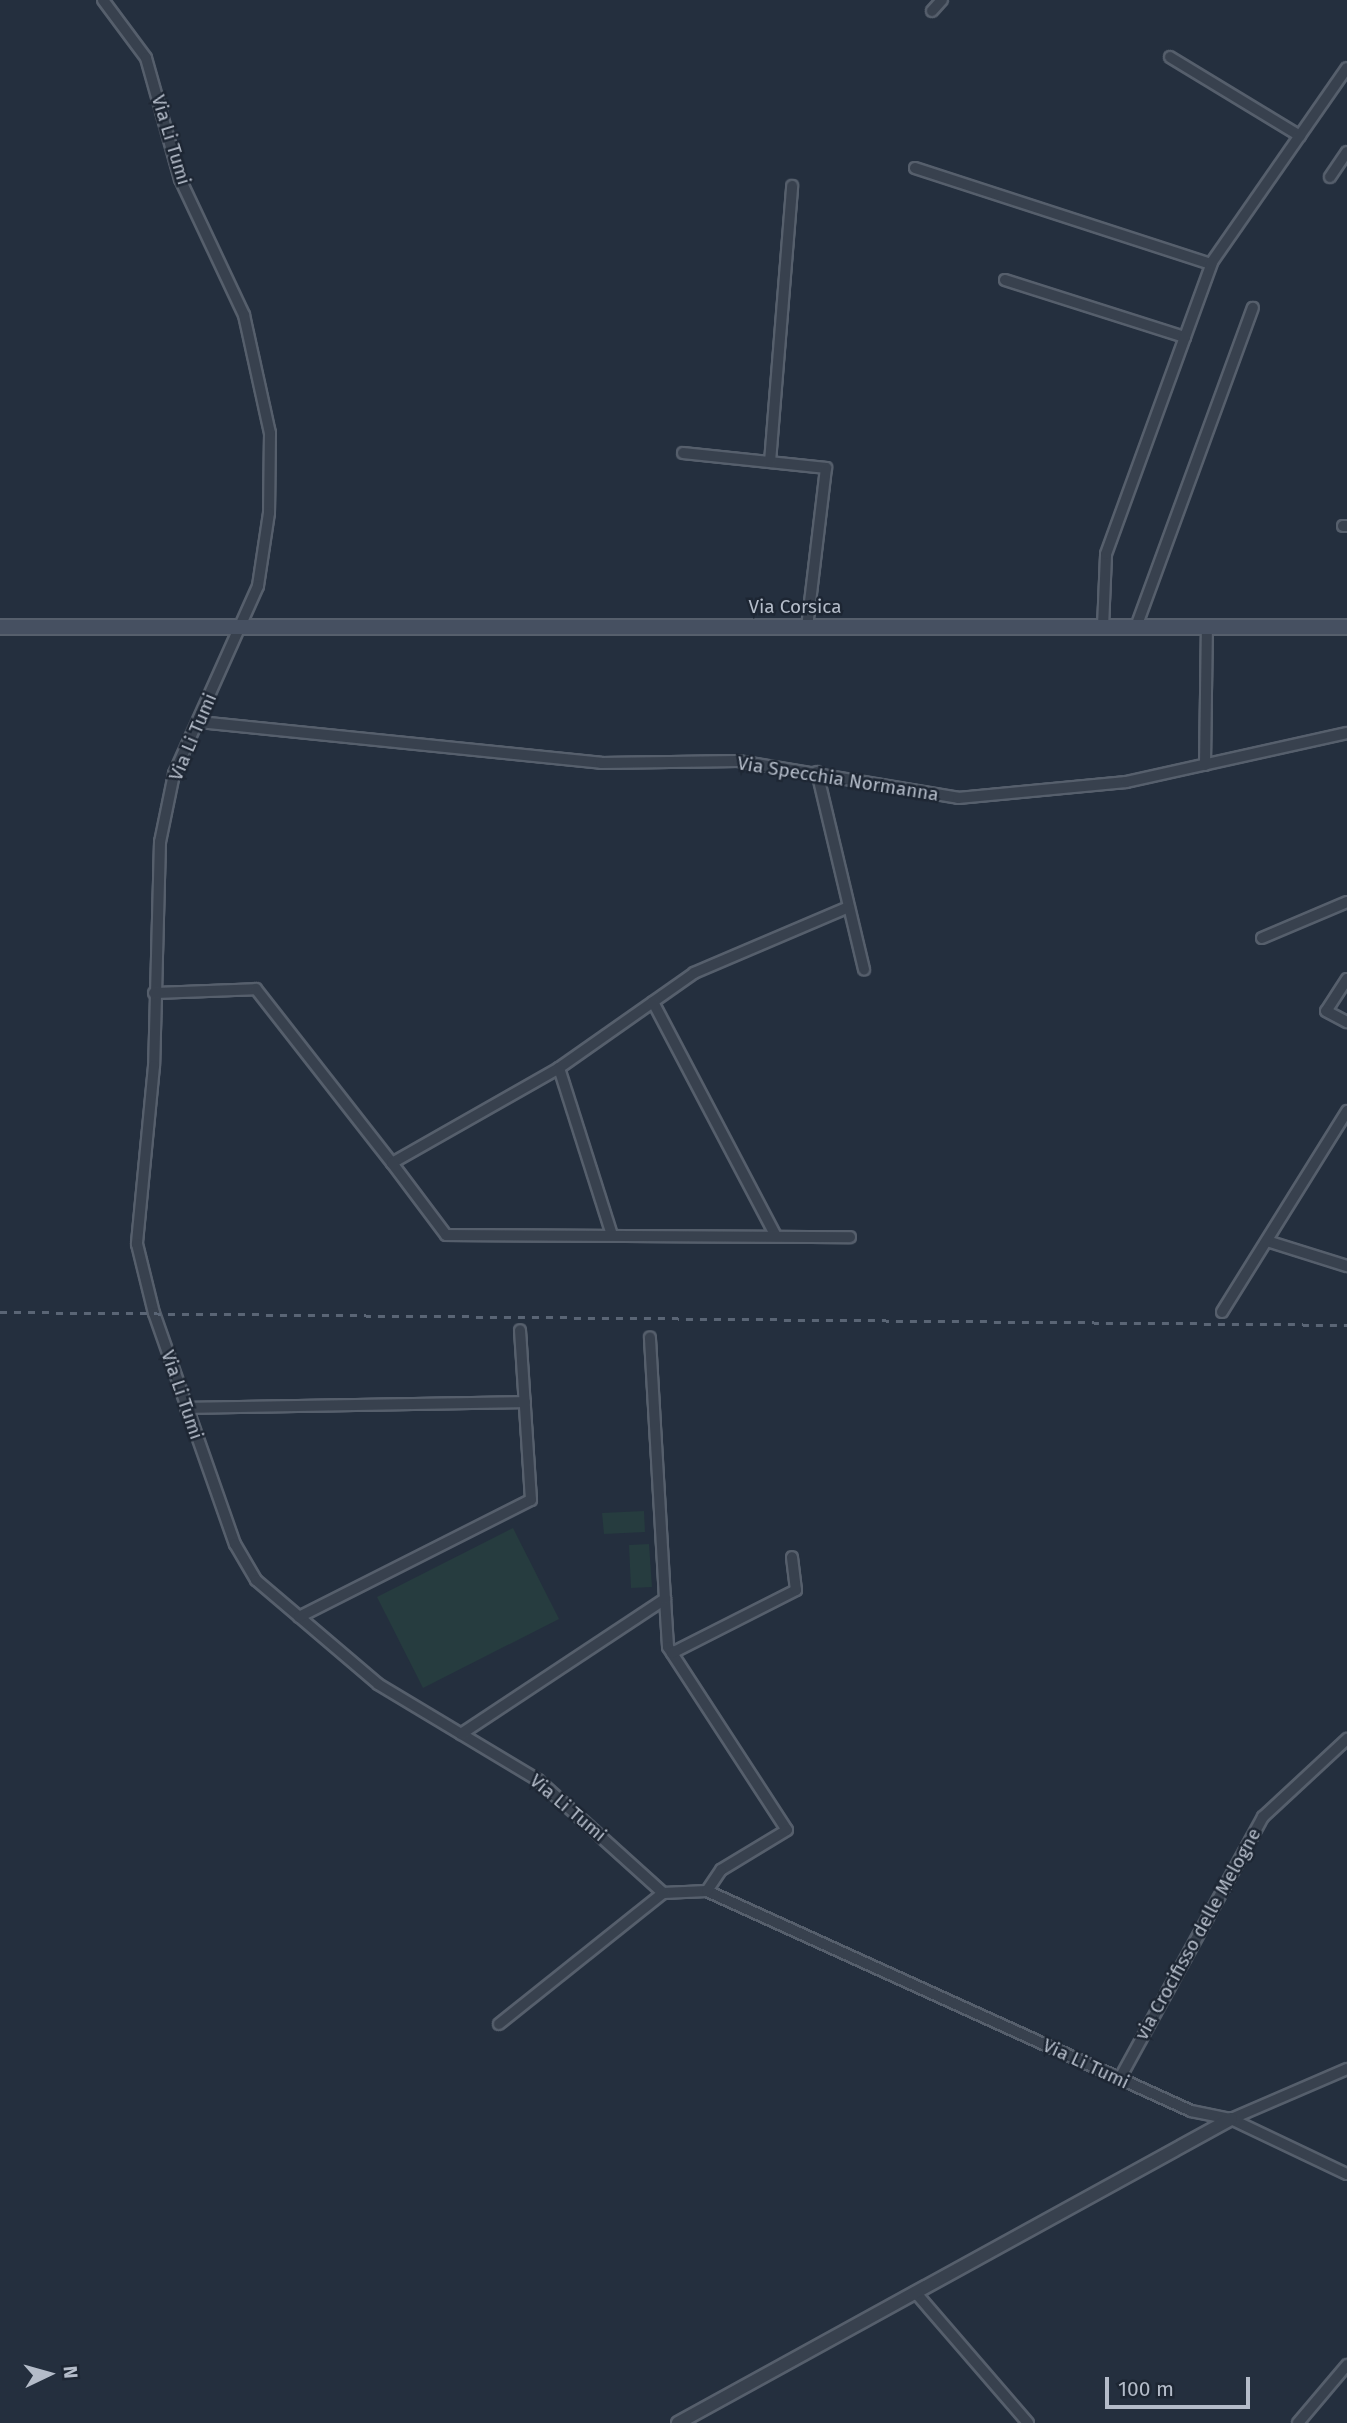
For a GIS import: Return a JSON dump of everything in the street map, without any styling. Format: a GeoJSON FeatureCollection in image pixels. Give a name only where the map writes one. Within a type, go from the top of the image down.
{"type":"FeatureCollection","features":[{"type":"Feature","properties":{"kind":"main road","name":"Via Corsica"},"geometry":{"type":"LineString","coordinates":[[0,626],[1347,627]]}},
{"type":"Feature","properties":{"kind":"street","name":"Via Li Tumi"},"geometry":{"type":"LineString","coordinates":[[103,0],[146,58],[180,179],[232,284],[259,369],[270,433],[270,499],[261,574],[243,626],[174,774],[160,842],[154,1066],[137,1244],[186,1408],[235,1544],[257,1580],[378,1684],[538,1780],[663,1893],[707,1891],[1119,2080],[1191,2111],[1231,2119],[1347,2174]]}},
{"type":"Feature","properties":{"kind":"street"},"geometry":{"type":"LineString","coordinates":[[932,11],[942,0]]}},
{"type":"Feature","properties":{"kind":"street"},"geometry":{"type":"LineString","coordinates":[[1170,57],[1300,136]]}},
{"type":"Feature","properties":{"kind":"street"},"geometry":{"type":"LineString","coordinates":[[1103,627],[1106,554],[1211,264],[1347,68]]}},
{"type":"Feature","properties":{"kind":"street"},"geometry":{"type":"LineString","coordinates":[[1330,177],[1347,152]]}},
{"type":"Feature","properties":{"kind":"street"},"geometry":{"type":"LineString","coordinates":[[915,168],[1211,264]]}},
{"type":"Feature","properties":{"kind":"street"},"geometry":{"type":"LineString","coordinates":[[770,462],[792,186]]}},
{"type":"Feature","properties":{"kind":"street"},"geometry":{"type":"LineString","coordinates":[[1005,280],[1185,337]]}},
{"type":"Feature","properties":{"kind":"street"},"geometry":{"type":"LineString","coordinates":[[1136,627],[1254,308]]}},
{"type":"Feature","properties":{"kind":"street"},"geometry":{"type":"LineString","coordinates":[[683,453],[826,468],[807,626]]}},
{"type":"Feature","properties":{"kind":"street"},"geometry":{"type":"LineString","coordinates":[[1205,765],[1207,627]]}},
{"type":"Feature","properties":{"kind":"street","name":"Via Specchia Normanna"},"geometry":{"type":"LineString","coordinates":[[199,722],[601,762],[738,761],[817,772],[958,798],[1060,791],[1205,765],[1347,733]]}},
{"type":"Feature","properties":{"kind":"street"},"geometry":{"type":"LineString","coordinates":[[817,772],[864,970]]}},
{"type":"Feature","properties":{"kind":"street"},"geometry":{"type":"LineString","coordinates":[[1262,938],[1347,902]]}},
{"type":"Feature","properties":{"kind":"street"},"geometry":{"type":"LineString","coordinates":[[392,1163],[559,1068],[694,973],[849,907]]}},
{"type":"Feature","properties":{"kind":"street"},"geometry":{"type":"LineString","coordinates":[[1347,979],[1326,1011],[1347,1022]]}},
{"type":"Feature","properties":{"kind":"street"},"geometry":{"type":"LineString","coordinates":[[154,993],[256,989],[446,1235],[850,1237]]}},
{"type":"Feature","properties":{"kind":"street"},"geometry":{"type":"LineString","coordinates":[[653,1002],[776,1236]]}},
{"type":"Feature","properties":{"kind":"street"},"geometry":{"type":"LineString","coordinates":[[559,1068],[612,1235]]}},
{"type":"Feature","properties":{"kind":"street"},"geometry":{"type":"LineString","coordinates":[[1222,1312],[1347,1111]]}},
{"type":"Feature","properties":{"kind":"street"},"geometry":{"type":"LineString","coordinates":[[1267,1241],[1347,1266]]}},
{"type":"Feature","properties":{"kind":"street"},"geometry":{"type":"LineString","coordinates":[[299,1617],[531,1500],[520,1330]]}},
{"type":"Feature","properties":{"kind":"street"},"geometry":{"type":"LineString","coordinates":[[650,1337],[665,1599],[672,1653],[787,1829],[721,1870],[707,1891]]}},
{"type":"Feature","properties":{"kind":"street"},"geometry":{"type":"LineString","coordinates":[[186,1408],[525,1402]]}},
{"type":"Feature","properties":{"kind":"street"},"geometry":{"type":"LineString","coordinates":[[672,1653],[796,1590],[792,1557]]}},
{"type":"Feature","properties":{"kind":"street"},"geometry":{"type":"LineString","coordinates":[[461,1734],[665,1599]]}},
{"type":"Feature","properties":{"kind":"street","name":"via Crocifisso delle Melogne"},"geometry":{"type":"LineString","coordinates":[[1119,2080],[1263,1817],[1347,1739]]}},
{"type":"Feature","properties":{"kind":"street"},"geometry":{"type":"LineString","coordinates":[[499,2024],[663,1893]]}},
{"type":"Feature","properties":{"kind":"street"},"geometry":{"type":"LineString","coordinates":[[678,2423],[1231,2119],[1347,2069]]}},
{"type":"Feature","properties":{"kind":"street"},"geometry":{"type":"LineString","coordinates":[[915,2292],[1028,2423]]}},
{"type":"Feature","properties":{"kind":"street"},"geometry":{"type":"LineString","coordinates":[[1298,2423],[1347,2365]]}},
{"type":"Feature","properties":{"kind":"green space"},"geometry":{"type":"Polygon","coordinates":[[[644,1511],[645,1532],[604,1534],[602,1513],[644,1511]]]}},
{"type":"Feature","properties":{"kind":"green space"},"geometry":{"type":"Polygon","coordinates":[[[513,1528],[559,1619],[423,1688],[377,1597],[513,1528]]]}},
{"type":"Feature","properties":{"kind":"green space"},"geometry":{"type":"Polygon","coordinates":[[[649,1544],[652,1587],[631,1588],[629,1545],[649,1544]]]}},
{"type":"Feature","properties":{"kind":"railway"},"geometry":{"type":"LineString","coordinates":[[0,1312],[1347,1325]]}}]}
